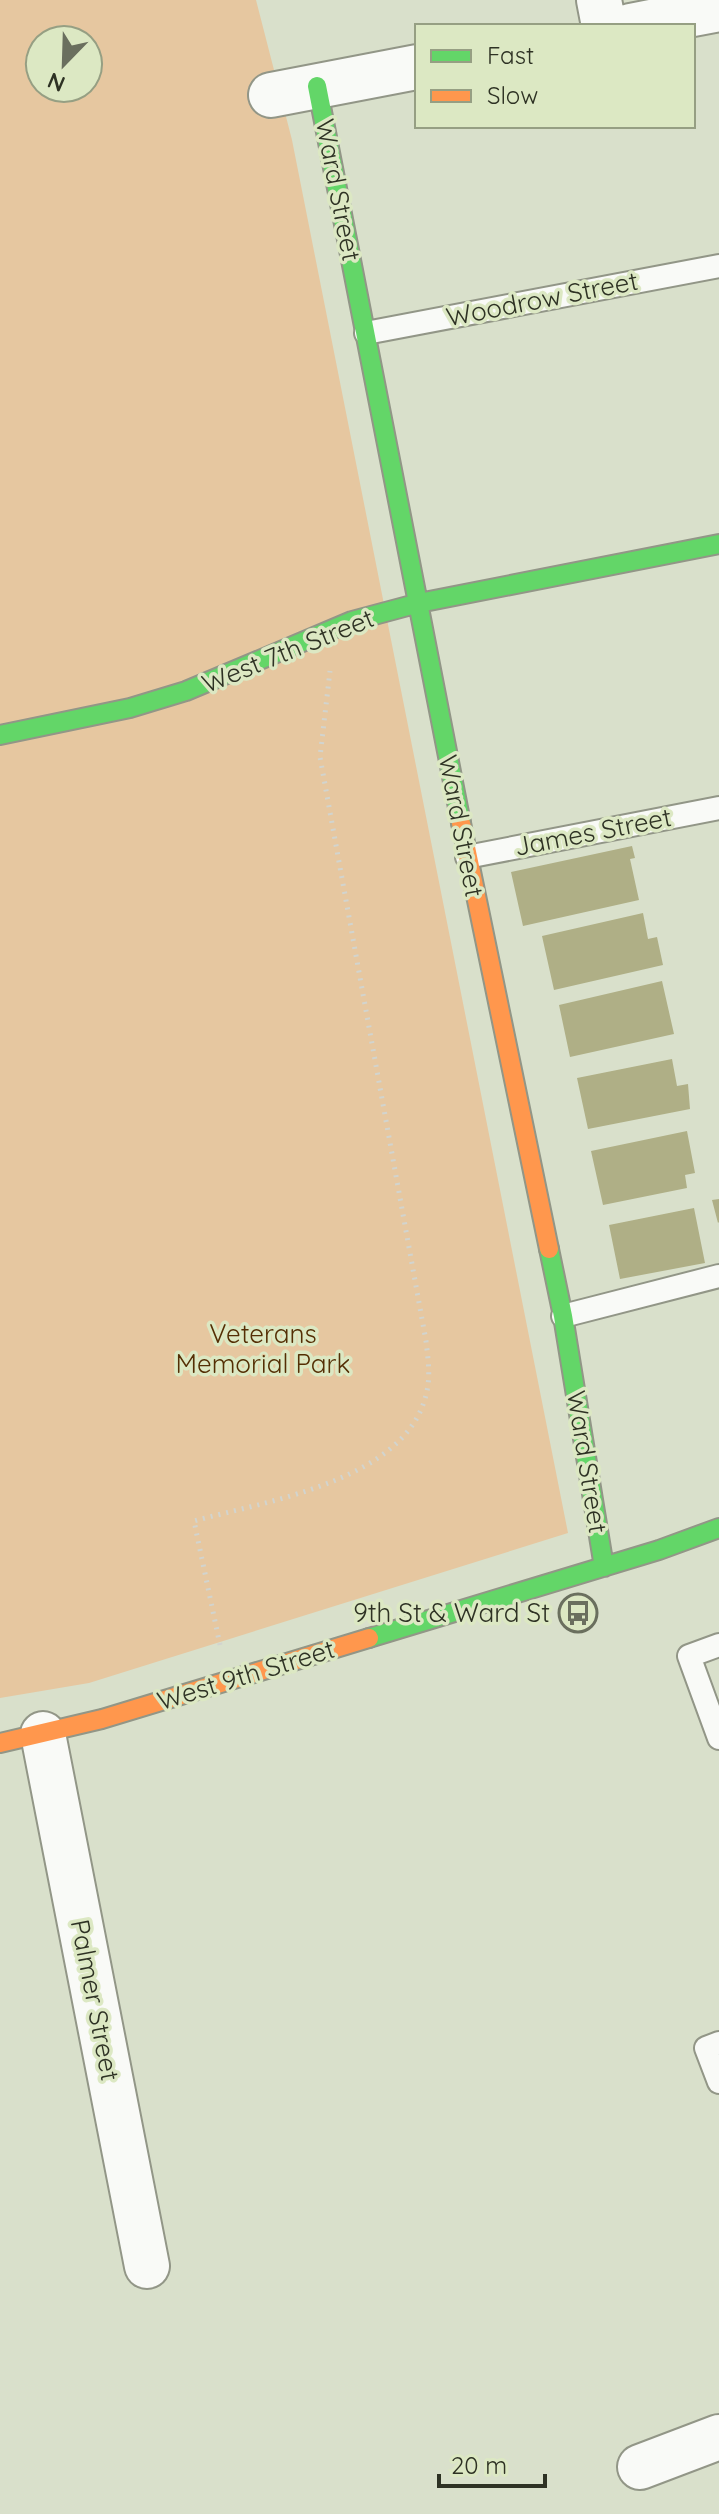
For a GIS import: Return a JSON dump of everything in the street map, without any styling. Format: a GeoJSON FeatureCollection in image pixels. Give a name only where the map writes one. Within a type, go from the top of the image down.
{"type":"FeatureCollection","features":[{"type":"Feature","properties":{"kind":"street"},"geometry":{"type":"LineString","coordinates":[[599,0],[604,24]]}},
{"type":"Feature","properties":{"kind":"street"},"geometry":{"type":"LineString","coordinates":[[640,24],[719,9]]}},
{"type":"Feature","properties":{"kind":"street"},"geometry":{"type":"LineString","coordinates":[[271,95],[415,67]]}},
{"type":"Feature","properties":{"kind":"street","name":"Ward Street"},"geometry":{"type":"LineString","coordinates":[[317,86],[467,857],[563,1316],[604,1567]]}},
{"type":"Feature","properties":{"kind":"street","name":"West 7th Street"},"geometry":{"type":"LineString","coordinates":[[0,735],[130,708],[186,691],[352,621],[419,603],[719,544]]}},
{"type":"Feature","properties":{"kind":"street","name":"West 9th Street"},"geometry":{"type":"LineString","coordinates":[[0,1743],[102,1719],[604,1567],[719,1528]]}},
{"type":"Feature","properties":{"kind":"street","name":"Palmer Street"},"geometry":{"type":"LineString","coordinates":[[43,1734],[147,2266]]}},
{"type":"Feature","properties":{"kind":"street"},"geometry":{"type":"LineString","coordinates":[[640,2467],[719,2437]]}},
{"type":"Feature","properties":{"kind":"lane","name":"Woodrow Street"},"geometry":{"type":"LineString","coordinates":[[366,333],[719,266]]}},
{"type":"Feature","properties":{"kind":"lane","name":"James Street"},"geometry":{"type":"LineString","coordinates":[[467,857],[719,808]]}},
{"type":"Feature","properties":{"kind":"lane"},"geometry":{"type":"LineString","coordinates":[[563,1316],[719,1276]]}},
{"type":"Feature","properties":{"kind":"lane"},"geometry":{"type":"LineString","coordinates":[[719,1645],[689,1656],[719,1738]]}},
{"type":"Feature","properties":{"kind":"lane"},"geometry":{"type":"LineString","coordinates":[[719,2043],[706,2048],[719,2082]]}},
{"type":"Feature","properties":{"kind":"path"},"geometry":{"type":"LineString","coordinates":[[211,1599],[194,1521],[321,1486],[367,1465],[396,1445],[417,1419],[426,1395],[429,1369],[426,1341],[320,757],[330,672],[326,631]]}},
{"type":"Feature","properties":{"kind":"green space","name":"Veterans Memorial Park"},"geometry":{"type":"Polygon","coordinates":[[[0,0],[256,0],[292,140],[568,1533],[89,1683],[0,1698],[0,0]]]}},
{"type":"Feature","properties":{"kind":"building"},"geometry":{"type":"Polygon","coordinates":[[[632,846],[635,858],[630,859],[639,900],[523,926],[511,872],[632,846]]]}},
{"type":"Feature","properties":{"kind":"building"},"geometry":{"type":"Polygon","coordinates":[[[643,913],[648,939],[657,937],[663,965],[554,990],[542,936],[643,913]]]}},
{"type":"Feature","properties":{"kind":"building"},"geometry":{"type":"Polygon","coordinates":[[[662,981],[674,1034],[570,1057],[559,1005],[662,981]]]}},
{"type":"Feature","properties":{"kind":"building"},"geometry":{"type":"Polygon","coordinates":[[[672,1059],[677,1086],[688,1084],[690,1109],[588,1129],[577,1078],[672,1059]]]}},
{"type":"Feature","properties":{"kind":"building"},"geometry":{"type":"Polygon","coordinates":[[[687,1131],[695,1173],[685,1175],[687,1188],[603,1205],[591,1151],[687,1131]]]}},
{"type":"Feature","properties":{"kind":"building"},"geometry":{"type":"Polygon","coordinates":[[[719,1199],[719,1222],[718,1223],[712,1200],[719,1199]]]}},
{"type":"Feature","properties":{"kind":"building"},"geometry":{"type":"Polygon","coordinates":[[[694,1208],[705,1263],[620,1279],[609,1225],[694,1208]]]}},
{"type":"Feature","properties":{"kind":"traffic: fast"},"geometry":{"type":"LineString","coordinates":[[317,86],[461,823]]}},
{"type":"Feature","properties":{"kind":"traffic: fast"},"geometry":{"type":"LineString","coordinates":[[0,735],[130,708],[186,691],[352,621],[419,603],[719,544]]}},
{"type":"Feature","properties":{"kind":"traffic: fast"},"geometry":{"type":"LineString","coordinates":[[549,1249],[604,1567]]}},
{"type":"Feature","properties":{"kind":"traffic: fast"},"geometry":{"type":"LineString","coordinates":[[369,1638],[659,1550],[719,1528]]}},
{"type":"Feature","properties":{"kind":"traffic: slow"},"geometry":{"type":"LineString","coordinates":[[461,823],[549,1249]]}},
{"type":"Feature","properties":{"kind":"traffic: slow"},"geometry":{"type":"LineString","coordinates":[[0,1743],[102,1719],[369,1638]]}},
{"type":"Feature","properties":{"kind":"place","name":"9th St & Ward St"},"geometry":{"type":"Point","coordinates":[578,1613]}}]}
